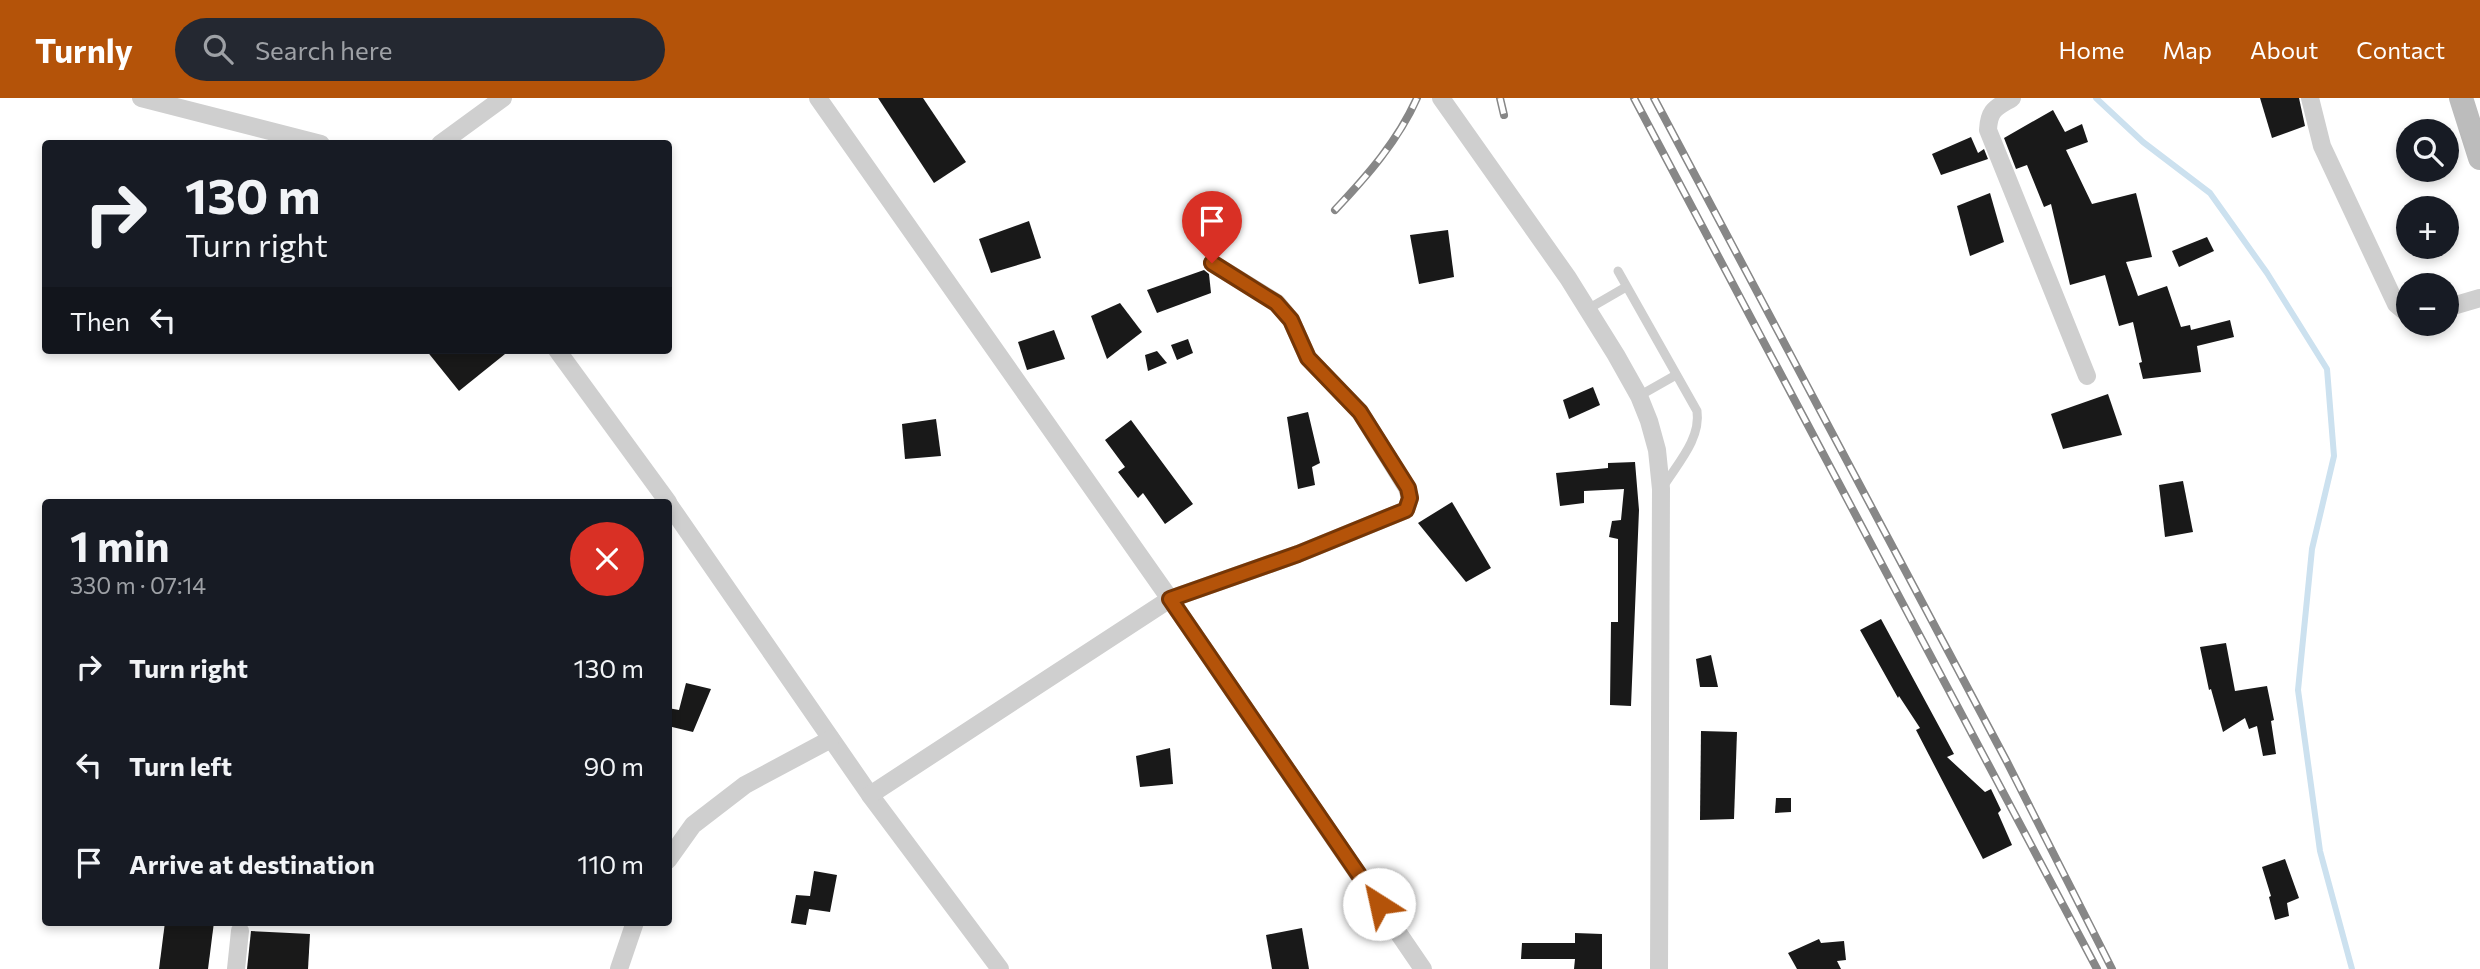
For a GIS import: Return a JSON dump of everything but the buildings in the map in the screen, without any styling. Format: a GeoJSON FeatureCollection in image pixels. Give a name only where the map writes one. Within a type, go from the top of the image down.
{"type":"FeatureCollection","features":[{"type":"Feature","properties":{"kind":"main road"},"geometry":{"type":"LineString","coordinates":[[2461,98],[2480,158]]}},
{"type":"Feature","properties":{"kind":"street"},"geometry":{"type":"LineString","coordinates":[[141,98],[305,140]]}},
{"type":"Feature","properties":{"kind":"street"},"geometry":{"type":"LineString","coordinates":[[445,140],[503,98]]}},
{"type":"Feature","properties":{"kind":"street"},"geometry":{"type":"LineString","coordinates":[[818,98],[1170,599],[1423,969]]}},
{"type":"Feature","properties":{"kind":"street"},"geometry":{"type":"LineString","coordinates":[[1441,98],[1588,309],[1639,396],[1657,450],[1661,489],[1659,969]]}},
{"type":"Feature","properties":{"kind":"street"},"geometry":{"type":"LineString","coordinates":[[2012,98],[1993,111],[1989,117],[1988,130],[2087,376]]}},
{"type":"Feature","properties":{"kind":"street"},"geometry":{"type":"LineString","coordinates":[[2310,98],[2322,146],[2396,304]]}},
{"type":"Feature","properties":{"kind":"street"},"geometry":{"type":"LineString","coordinates":[[870,795],[1170,599],[1298,554],[1406,510],[1410,498],[1408,488],[1370,425],[1308,358],[1291,320],[1262,293],[1212,263]]}},
{"type":"Feature","properties":{"kind":"street"},"geometry":{"type":"LineString","coordinates":[[2459,304],[2480,298]]}},
{"type":"Feature","properties":{"kind":"street"},"geometry":{"type":"LineString","coordinates":[[560,354],[665,499]]}},
{"type":"Feature","properties":{"kind":"street"},"geometry":{"type":"LineString","coordinates":[[672,509],[870,795],[1000,969]]}},
{"type":"Feature","properties":{"kind":"street"},"geometry":{"type":"LineString","coordinates":[[672,854],[693,825],[745,785],[831,739]]}},
{"type":"Feature","properties":{"kind":"street"},"geometry":{"type":"LineString","coordinates":[[619,969],[634,926]]}},
{"type":"Feature","properties":{"kind":"street"},"geometry":{"type":"LineString","coordinates":[[236,969],[240,931]]}},
{"type":"Feature","properties":{"kind":"lane"},"geometry":{"type":"LineString","coordinates":[[1618,271],[1697,411],[1699,424],[1692,441],[1661,489]]}},
{"type":"Feature","properties":{"kind":"lane"},"geometry":{"type":"LineString","coordinates":[[1588,309],[1626,287]]}},
{"type":"Feature","properties":{"kind":"lane"},"geometry":{"type":"LineString","coordinates":[[1639,396],[1676,374]]}},
{"type":"Feature","properties":{"kind":"waterway"},"geometry":{"type":"LineString","coordinates":[[2096,98],[2143,142],[2210,193],[2267,273],[2327,369],[2334,456],[2312,549],[2298,690],[2320,851],[2352,969]]}},
{"type":"Feature","properties":{"kind":"railway"},"geometry":{"type":"LineString","coordinates":[[1335,210],[1391,143],[1417,98]]}},
{"type":"Feature","properties":{"kind":"railway"},"geometry":{"type":"LineString","coordinates":[[1500,98],[1504,115]]}},
{"type":"Feature","properties":{"kind":"railway"},"geometry":{"type":"LineString","coordinates":[[1634,98],[2097,969]]}},
{"type":"Feature","properties":{"kind":"railway"},"geometry":{"type":"LineString","coordinates":[[1654,98],[2006,760],[2112,969]]}},
{"type":"Feature","properties":{"kind":"route"},"geometry":{"type":"LineString","coordinates":[[1212,263],[1276,303],[1291,320],[1308,358],[1370,425],[1408,488],[1410,498],[1406,510],[1298,554],[1170,599],[1379,904]]}}]}
